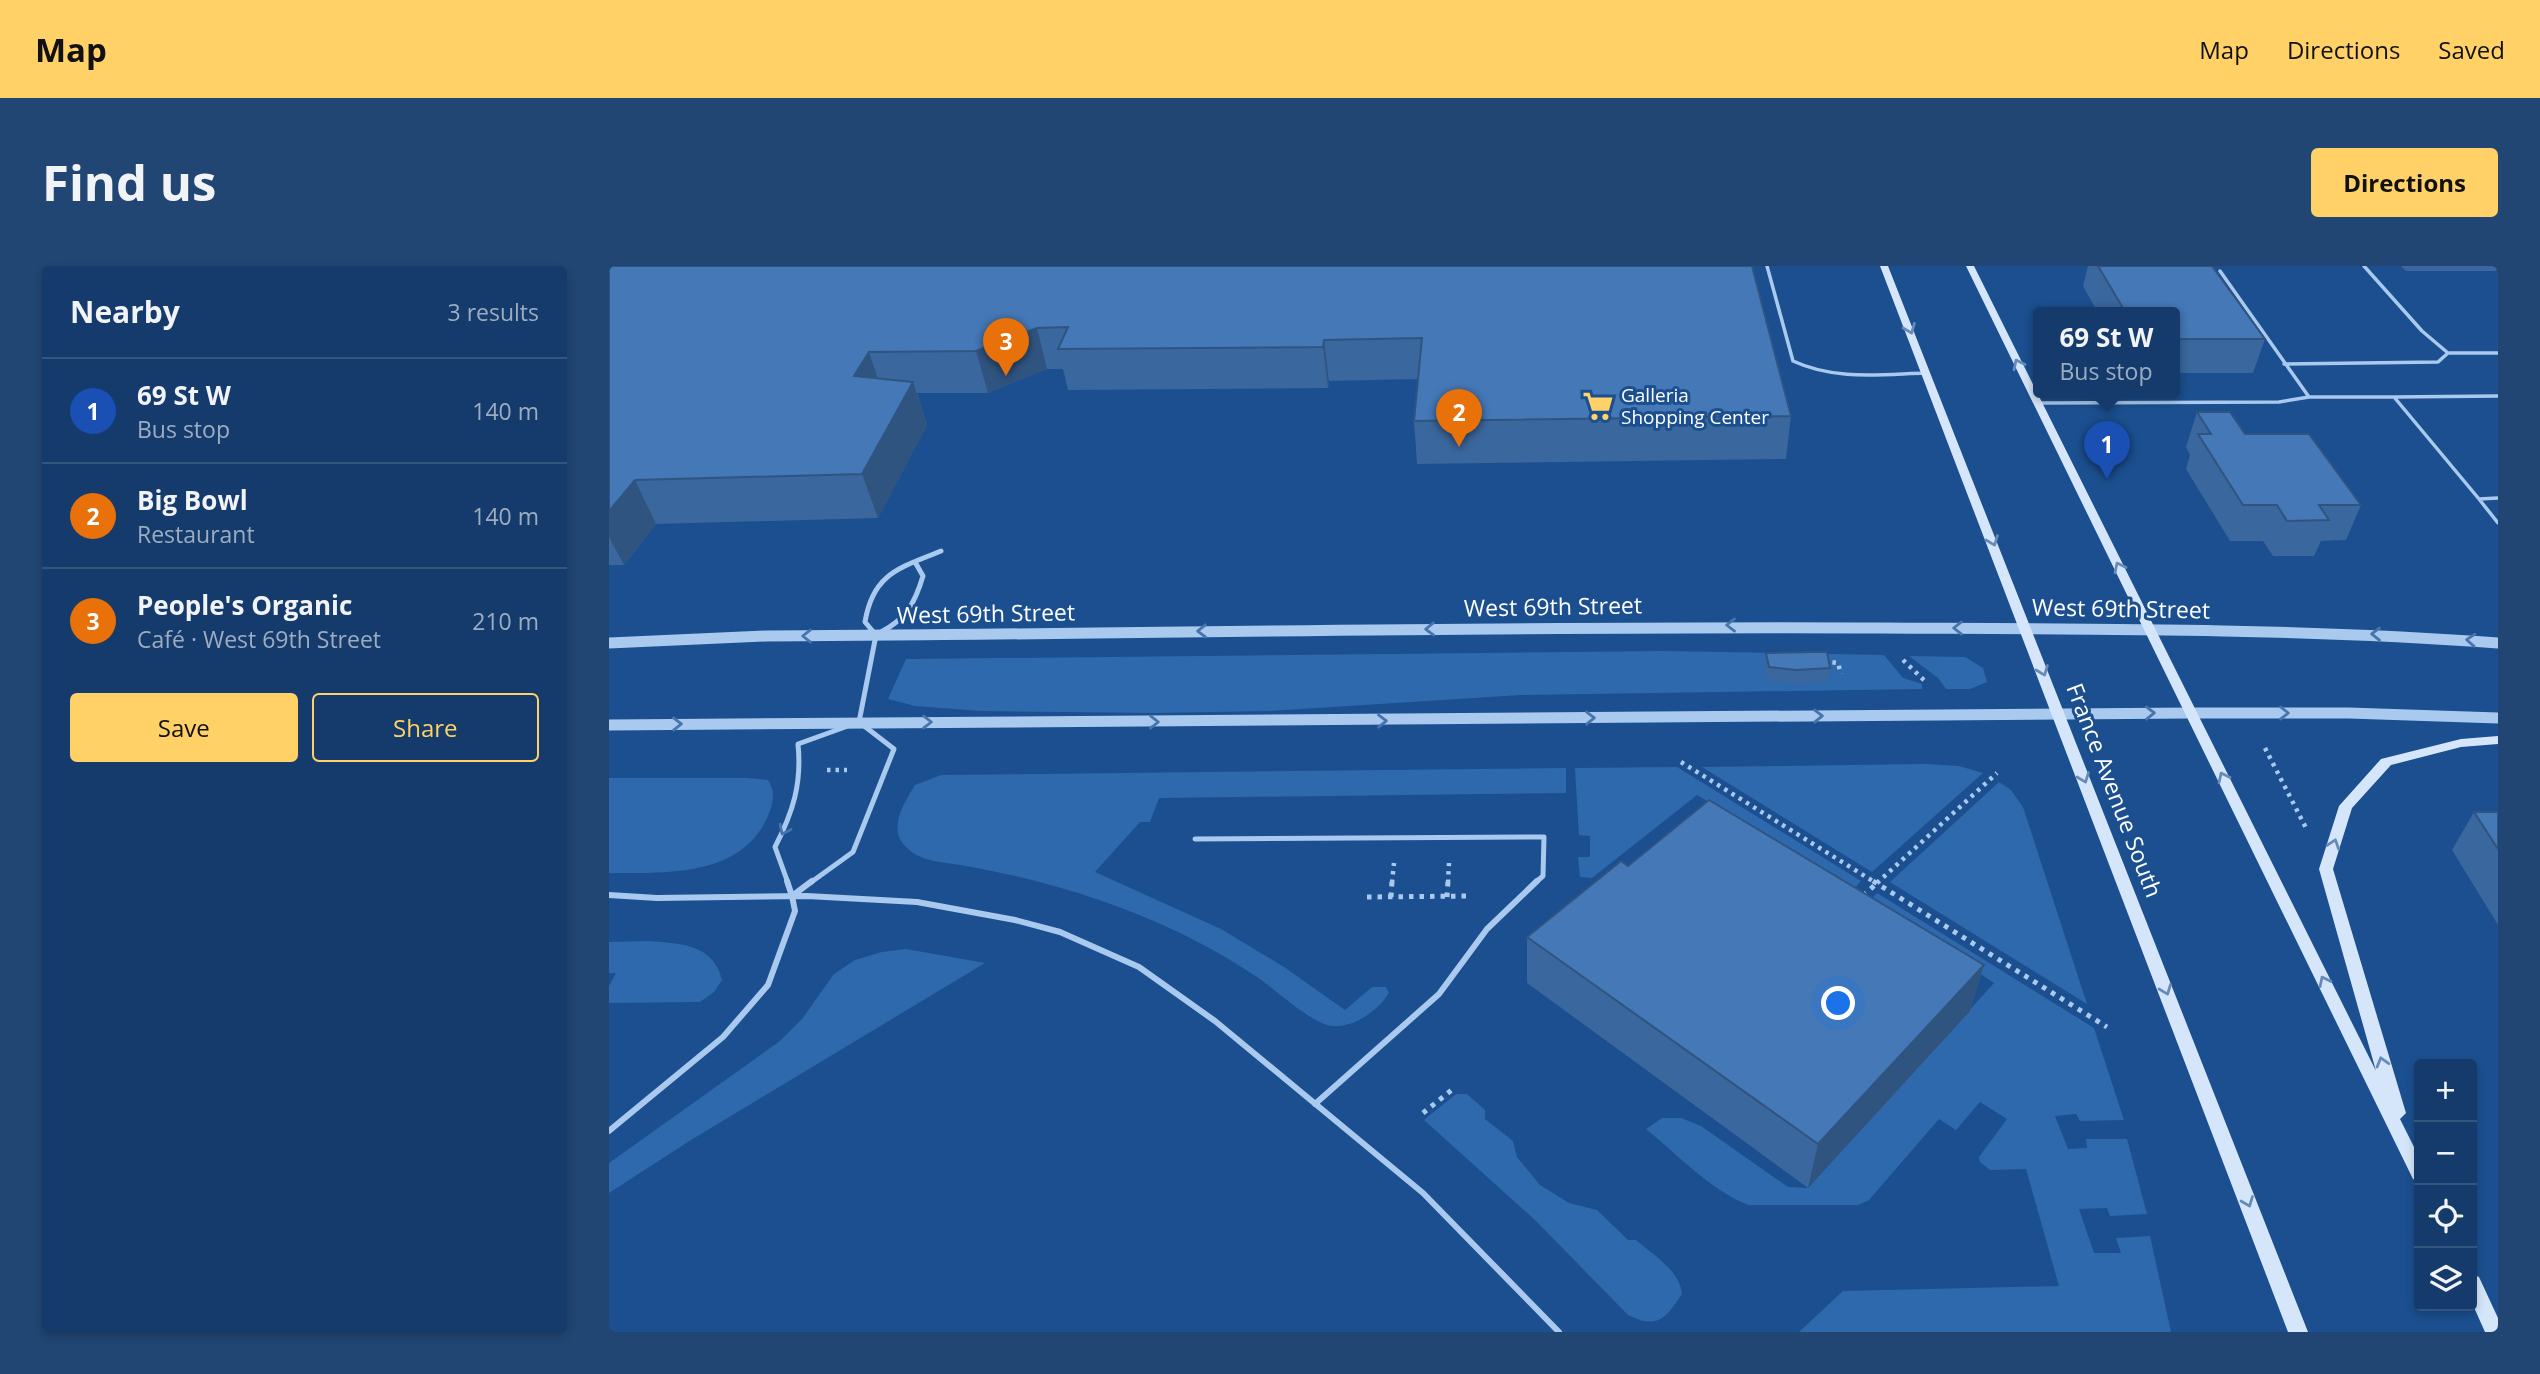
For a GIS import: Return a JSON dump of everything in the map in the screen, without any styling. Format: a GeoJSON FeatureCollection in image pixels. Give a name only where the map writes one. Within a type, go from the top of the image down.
{"type":"FeatureCollection","features":[{"type":"Feature","properties":{"kind":"main road","name":"France Avenue South"},"geometry":{"type":"LineString","coordinates":[[1884,266],[1928,373],[2298,1332]]}},
{"type":"Feature","properties":{"kind":"main road"},"geometry":{"type":"LineString","coordinates":[[1970,266],[2033,393]]}},
{"type":"Feature","properties":{"kind":"main road"},"geometry":{"type":"LineString","coordinates":[[2036,398],[2414,1164]]}},
{"type":"Feature","properties":{"kind":"main road"},"geometry":{"type":"LineString","coordinates":[[2408,1152],[2326,869],[2346,806],[2386,762],[2461,743],[2498,740]]}},
{"type":"Feature","properties":{"kind":"main road"},"geometry":{"type":"LineString","coordinates":[[2477,1294],[2495,1332]]}},
{"type":"Feature","properties":{"kind":"street","name":"West 69th Street"},"geometry":{"type":"LineString","coordinates":[[609,643],[766,636],[1733,625],[2391,634],[2498,643]]}},
{"type":"Feature","properties":{"kind":"street"},"geometry":{"type":"LineString","coordinates":[[609,725],[2191,713],[2363,713],[2498,718]]}},
{"type":"Feature","properties":{"kind":"lane"},"geometry":{"type":"LineString","coordinates":[[1767,266],[1793,360],[1809,370],[1834,373],[1928,373]]}},
{"type":"Feature","properties":{"kind":"lane"},"geometry":{"type":"LineString","coordinates":[[2364,266],[2423,331],[2448,354]]}},
{"type":"Feature","properties":{"kind":"lane"},"geometry":{"type":"LineString","coordinates":[[2220,271],[2309,397]]}},
{"type":"Feature","properties":{"kind":"lane"},"geometry":{"type":"LineString","coordinates":[[2284,364],[2438,362],[2448,354],[2498,353]]}},
{"type":"Feature","properties":{"kind":"lane"},"geometry":{"type":"LineString","coordinates":[[2038,403],[2279,402],[2309,397],[2498,396]]}},
{"type":"Feature","properties":{"kind":"lane"},"geometry":{"type":"LineString","coordinates":[[2394,397],[2498,523]]}},
{"type":"Feature","properties":{"kind":"lane"},"geometry":{"type":"LineString","coordinates":[[2479,499],[2498,498]]}},
{"type":"Feature","properties":{"kind":"lane"},"geometry":{"type":"LineString","coordinates":[[876,635],[865,622],[867,606],[875,588],[888,573],[941,551]]}},
{"type":"Feature","properties":{"kind":"lane"},"geometry":{"type":"LineString","coordinates":[[876,635],[901,622],[917,601],[923,576],[915,562]]}},
{"type":"Feature","properties":{"kind":"lane"},"geometry":{"type":"LineString","coordinates":[[859,722],[876,635]]}},
{"type":"Feature","properties":{"kind":"lane"},"geometry":{"type":"LineString","coordinates":[[792,896],[853,852],[870,813],[894,749],[859,722]]}},
{"type":"Feature","properties":{"kind":"lane"},"geometry":{"type":"LineString","coordinates":[[609,1131],[723,1037],[768,985],[795,911],[775,847],[798,802],[801,765],[798,744],[859,722]]}},
{"type":"Feature","properties":{"kind":"lane"},"geometry":{"type":"LineString","coordinates":[[1195,839],[1544,837],[1543,876],[1487,929],[1439,993],[1315,1104]]}},
{"type":"Feature","properties":{"kind":"lane"},"geometry":{"type":"LineString","coordinates":[[609,895],[657,898],[792,896],[917,902],[1015,920],[1067,935],[1139,967],[1215,1021],[1423,1194],[1559,1332]]}},
{"type":"Feature","properties":{"kind":"path"},"geometry":{"type":"LineString","coordinates":[[1897,654],[1933,688]]}},
{"type":"Feature","properties":{"kind":"path"},"geometry":{"type":"LineString","coordinates":[[2265,748],[2307,831]]}},
{"type":"Feature","properties":{"kind":"path"},"geometry":{"type":"LineString","coordinates":[[1681,762],[2107,1027]]}},
{"type":"Feature","properties":{"kind":"path"},"geometry":{"type":"LineString","coordinates":[[821,770],[847,769]]}},
{"type":"Feature","properties":{"kind":"path"},"geometry":{"type":"LineString","coordinates":[[1859,900],[1997,773]]}},
{"type":"Feature","properties":{"kind":"path"},"geometry":{"type":"LineString","coordinates":[[1367,897],[1470,897]]}},
{"type":"Feature","properties":{"kind":"path"},"geometry":{"type":"LineString","coordinates":[[1423,1113],[1453,1089]]}},
{"type":"Feature","properties":{"kind":"shaded area"},"geometry":{"type":"Polygon","coordinates":[[[1663,651],[1884,655],[1903,678],[1922,684],[1922,689],[1521,695],[1270,711],[1153,713],[980,711],[915,706],[888,699],[906,659],[1663,651]]]}},
{"type":"Feature","properties":{"kind":"shaded area"},"geometry":{"type":"Polygon","coordinates":[[[1909,656],[1965,657],[1983,668],[1987,682],[1970,689],[1946,689],[1938,678],[1909,656]]]}},
{"type":"Feature","properties":{"kind":"shaded area"},"geometry":{"type":"Polygon","coordinates":[[[1926,764],[1959,766],[1983,773],[1872,872],[1702,767],[1926,764]]]}},
{"type":"Feature","properties":{"kind":"shaded area"},"geometry":{"type":"Polygon","coordinates":[[[1677,767],[1861,881],[1853,890],[1697,795],[1592,878],[1580,877],[1578,857],[1590,857],[1590,836],[1579,835],[1575,768],[1677,767]]]}},
{"type":"Feature","properties":{"kind":"shaded area"},"geometry":{"type":"Polygon","coordinates":[[[1566,768],[1566,793],[1159,798],[1150,822],[1140,822],[1095,872],[1221,929],[1284,967],[1345,1010],[1372,987],[1386,987],[1389,993],[1372,1012],[1340,1026],[1324,1024],[1314,1019],[1238,965],[1153,921],[1101,900],[1047,884],[926,859],[906,847],[898,832],[899,816],[915,785],[941,775],[1566,768]]]}},
{"type":"Feature","properties":{"kind":"shaded area"},"geometry":{"type":"Polygon","coordinates":[[[609,778],[768,780],[773,793],[772,802],[768,816],[756,836],[740,851],[721,861],[677,871],[609,873],[609,778]]]}},
{"type":"Feature","properties":{"kind":"shaded area"},"geometry":{"type":"Polygon","coordinates":[[[1999,782],[2011,790],[2023,807],[2087,1004],[1890,882],[1999,782]]]}},
{"type":"Feature","properties":{"kind":"shaded area"},"geometry":{"type":"Polygon","coordinates":[[[1877,893],[2094,1028],[2124,1120],[2080,1121],[2076,1114],[2055,1116],[2068,1149],[2087,1148],[2086,1139],[2127,1139],[2147,1214],[2110,1216],[2107,1208],[2079,1209],[2094,1253],[2121,1253],[2116,1238],[2150,1236],[2171,1332],[1799,1332],[1843,1291],[2059,1286],[2026,1169],[1990,1170],[1980,1162],[1979,1157],[2007,1119],[1980,1102],[1956,1130],[1939,1119],[1869,1200],[1858,1205],[1748,1205],[1707,1181],[1646,1129],[1662,1118],[1681,1118],[1701,1126],[1788,1187],[1808,1188],[1994,983],[1870,900],[1877,893]]]}},
{"type":"Feature","properties":{"kind":"shaded area"},"geometry":{"type":"Polygon","coordinates":[[[647,941],[683,945],[703,952],[718,968],[722,980],[714,992],[700,1002],[609,1003],[609,986],[616,973],[609,973],[609,942],[647,941]]]}},
{"type":"Feature","properties":{"kind":"shaded area"},"geometry":{"type":"Polygon","coordinates":[[[906,949],[985,963],[691,1140],[609,1193],[609,1163],[780,1041],[802,1019],[834,974],[855,960],[882,952],[906,949]]]}},
{"type":"Feature","properties":{"kind":"shaded area"},"geometry":{"type":"Polygon","coordinates":[[[1456,1094],[1467,1094],[1485,1110],[1485,1119],[1513,1141],[1517,1157],[1540,1185],[1569,1203],[1597,1210],[1628,1240],[1636,1240],[1671,1270],[1682,1294],[1666,1315],[1654,1321],[1647,1321],[1628,1315],[1535,1220],[1424,1120],[1456,1094]]]}},
{"type":"Feature","properties":{"kind":"building","name":"Galleria Shopping Center"},"geometry":{"type":"Polygon","coordinates":[[[609,266],[1752,266],[1791,416],[1414,421],[1422,338],[1324,340],[1323,347],[1058,349],[1068,327],[1037,328],[976,351],[869,352],[854,376],[913,382],[862,474],[635,480],[609,511],[609,266]]]}},
{"type":"Feature","properties":{"kind":"building"},"geometry":{"type":"Polygon","coordinates":[[[2098,266],[2212,266],[2265,339],[2180,339],[2180,307],[2122,307],[2098,266]]]}},
{"type":"Feature","properties":{"kind":"building"},"geometry":{"type":"Polygon","coordinates":[[[2197,412],[2230,412],[2245,434],[2309,434],[2361,505],[2319,505],[2329,520],[2287,521],[2277,505],[2243,505],[2198,434],[2211,434],[2197,412]]]}},
{"type":"Feature","properties":{"kind":"building"},"geometry":{"type":"Polygon","coordinates":[[[1827,652],[1830,668],[1796,670],[1769,667],[1766,653],[1827,652]]]}},
{"type":"Feature","properties":{"kind":"building"},"geometry":{"type":"Polygon","coordinates":[[[1709,800],[1984,965],[1818,1144],[1527,937],[1621,861],[1628,866],[1709,800]]]}},
{"type":"Feature","properties":{"kind":"building"},"geometry":{"type":"Polygon","coordinates":[[[2474,812],[2498,812],[2498,849],[2474,812]]]}},
{"type":"Feature","properties":{"kind":"place","name":"People's Organic"},"geometry":{"type":"Point","coordinates":[1006,376]}},
{"type":"Feature","properties":{"kind":"place","name":"Galleria Shopping Center"},"geometry":{"type":"Point","coordinates":[1598,406]}},
{"type":"Feature","properties":{"kind":"place","name":"Big Bowl"},"geometry":{"type":"Point","coordinates":[1459,447]}},
{"type":"Feature","properties":{"kind":"place","name":"69 St W"},"geometry":{"type":"Point","coordinates":[2107,479]}}]}
